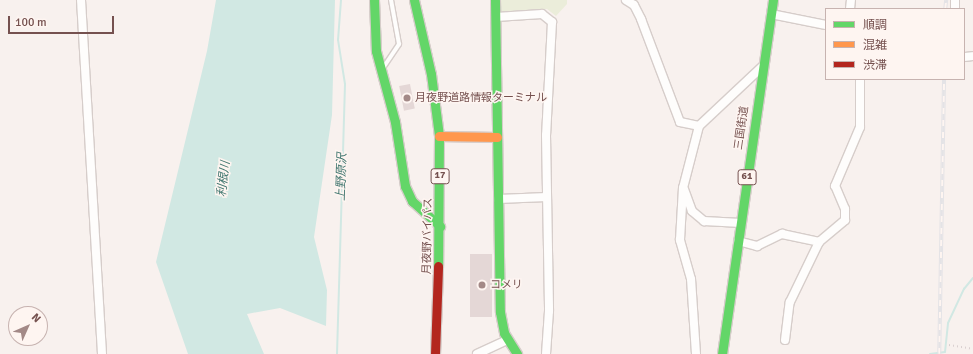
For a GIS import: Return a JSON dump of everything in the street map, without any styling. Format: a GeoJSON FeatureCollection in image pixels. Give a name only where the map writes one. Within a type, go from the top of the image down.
{"type":"FeatureCollection","features":[{"type":"Feature","properties":{"kind":"main road"},"geometry":{"type":"LineString","coordinates":[[374,0],[374,41],[380,72],[395,122],[406,190],[412,201],[440,226]]}},
{"type":"Feature","properties":{"kind":"main road","name":"月夜野バイパス"},"geometry":{"type":"LineString","coordinates":[[414,0],[431,74],[439,136],[440,226],[435,354]]}},
{"type":"Feature","properties":{"kind":"main road"},"geometry":{"type":"LineString","coordinates":[[495,0],[500,312],[507,340],[516,354]]}},
{"type":"Feature","properties":{"kind":"main road","name":"三国街道"},"geometry":{"type":"LineString","coordinates":[[722,354],[773,0]]}},
{"type":"Feature","properties":{"kind":"main road"},"geometry":{"type":"LineString","coordinates":[[439,136],[497,137]]}},
{"type":"Feature","properties":{"kind":"street"},"geometry":{"type":"LineString","coordinates":[[81,0],[102,354]]}},
{"type":"Feature","properties":{"kind":"street"},"geometry":{"type":"LineString","coordinates":[[626,0],[634,5],[641,19],[680,122],[699,126]]}},
{"type":"Feature","properties":{"kind":"street"},"geometry":{"type":"LineString","coordinates":[[496,17],[542,14],[552,22],[547,197],[549,311],[546,354]]}},
{"type":"Feature","properties":{"kind":"street"},"geometry":{"type":"LineString","coordinates":[[771,14],[825,25]]}},
{"type":"Feature","properties":{"kind":"street"},"geometry":{"type":"LineString","coordinates":[[696,354],[691,279],[680,240],[683,188],[699,126],[763,66]]}},
{"type":"Feature","properties":{"kind":"street"},"geometry":{"type":"LineString","coordinates":[[785,340],[790,302],[819,242],[846,220],[845,209],[835,186],[860,127],[860,80]]}},
{"type":"Feature","properties":{"kind":"street"},"geometry":{"type":"LineString","coordinates":[[683,188],[692,211],[704,221],[741,223]]}},
{"type":"Feature","properties":{"kind":"street"},"geometry":{"type":"LineString","coordinates":[[498,199],[547,197]]}},
{"type":"Feature","properties":{"kind":"street"},"geometry":{"type":"LineString","coordinates":[[738,241],[756,246],[782,234],[819,242]]}},
{"type":"Feature","properties":{"kind":"street"},"geometry":{"type":"LineString","coordinates":[[477,354],[507,340]]}},
{"type":"Feature","properties":{"kind":"lane"},"geometry":{"type":"LineString","coordinates":[[380,72],[399,44],[391,0]]}},
{"type":"Feature","properties":{"kind":"path"},"geometry":{"type":"LineString","coordinates":[[949,345],[973,349]]}},
{"type":"Feature","properties":{"kind":"green space"},"geometry":{"type":"Polygon","coordinates":[[[499,0],[567,0],[567,4],[556,16],[547,9],[503,12],[500,10],[499,0]]]}},
{"type":"Feature","properties":{"kind":"water","name":"利根川"},"geometry":{"type":"Polygon","coordinates":[[[216,0],[335,0],[332,115],[314,237],[327,290],[326,326],[280,308],[247,314],[264,354],[188,354],[156,262],[207,51],[216,0]]]}},
{"type":"Feature","properties":{"kind":"building","name":"月夜野道路情報ターミナル"},"geometry":{"type":"Polygon","coordinates":[[[410,84],[415,109],[404,111],[399,86],[410,84]]]}},
{"type":"Feature","properties":{"kind":"building","name":"コメリ"},"geometry":{"type":"Polygon","coordinates":[[[470,254],[492,254],[492,317],[470,317],[470,254]]]}},
{"type":"Feature","properties":{"kind":"waterway","name":"上野原沢"},"geometry":{"type":"LineString","coordinates":[[337,354],[345,84],[338,40],[341,0]]}},
{"type":"Feature","properties":{"kind":"waterway"},"geometry":{"type":"LineString","coordinates":[[930,354],[945,352],[948,323],[964,289],[973,278]]}},
{"type":"Feature","properties":{"kind":"railway"},"geometry":{"type":"LineString","coordinates":[[945,8],[946,0]]}},
{"type":"Feature","properties":{"kind":"railway"},"geometry":{"type":"LineString","coordinates":[[939,354],[944,80]]}},
{"type":"Feature","properties":{"kind":"traffic: fast"},"geometry":{"type":"LineString","coordinates":[[374,0],[376,51],[395,122],[405,186],[412,201],[440,226]]}},
{"type":"Feature","properties":{"kind":"traffic: fast"},"geometry":{"type":"LineString","coordinates":[[414,0],[431,74],[439,136],[438,266]]}},
{"type":"Feature","properties":{"kind":"traffic: fast"},"geometry":{"type":"LineString","coordinates":[[495,0],[500,312],[504,333],[517,354]]}},
{"type":"Feature","properties":{"kind":"traffic: fast"},"geometry":{"type":"LineString","coordinates":[[722,354],[773,0]]}},
{"type":"Feature","properties":{"kind":"traffic: slow"},"geometry":{"type":"LineString","coordinates":[[439,136],[497,137]]}},
{"type":"Feature","properties":{"kind":"traffic: jam"},"geometry":{"type":"LineString","coordinates":[[435,354],[438,266]]}},
{"type":"Feature","properties":{"kind":"place","name":"月夜野道路情報ターミナル"},"geometry":{"type":"Point","coordinates":[407,98]}},
{"type":"Feature","properties":{"kind":"place","name":"コメリ"},"geometry":{"type":"Point","coordinates":[482,285]}}]}
